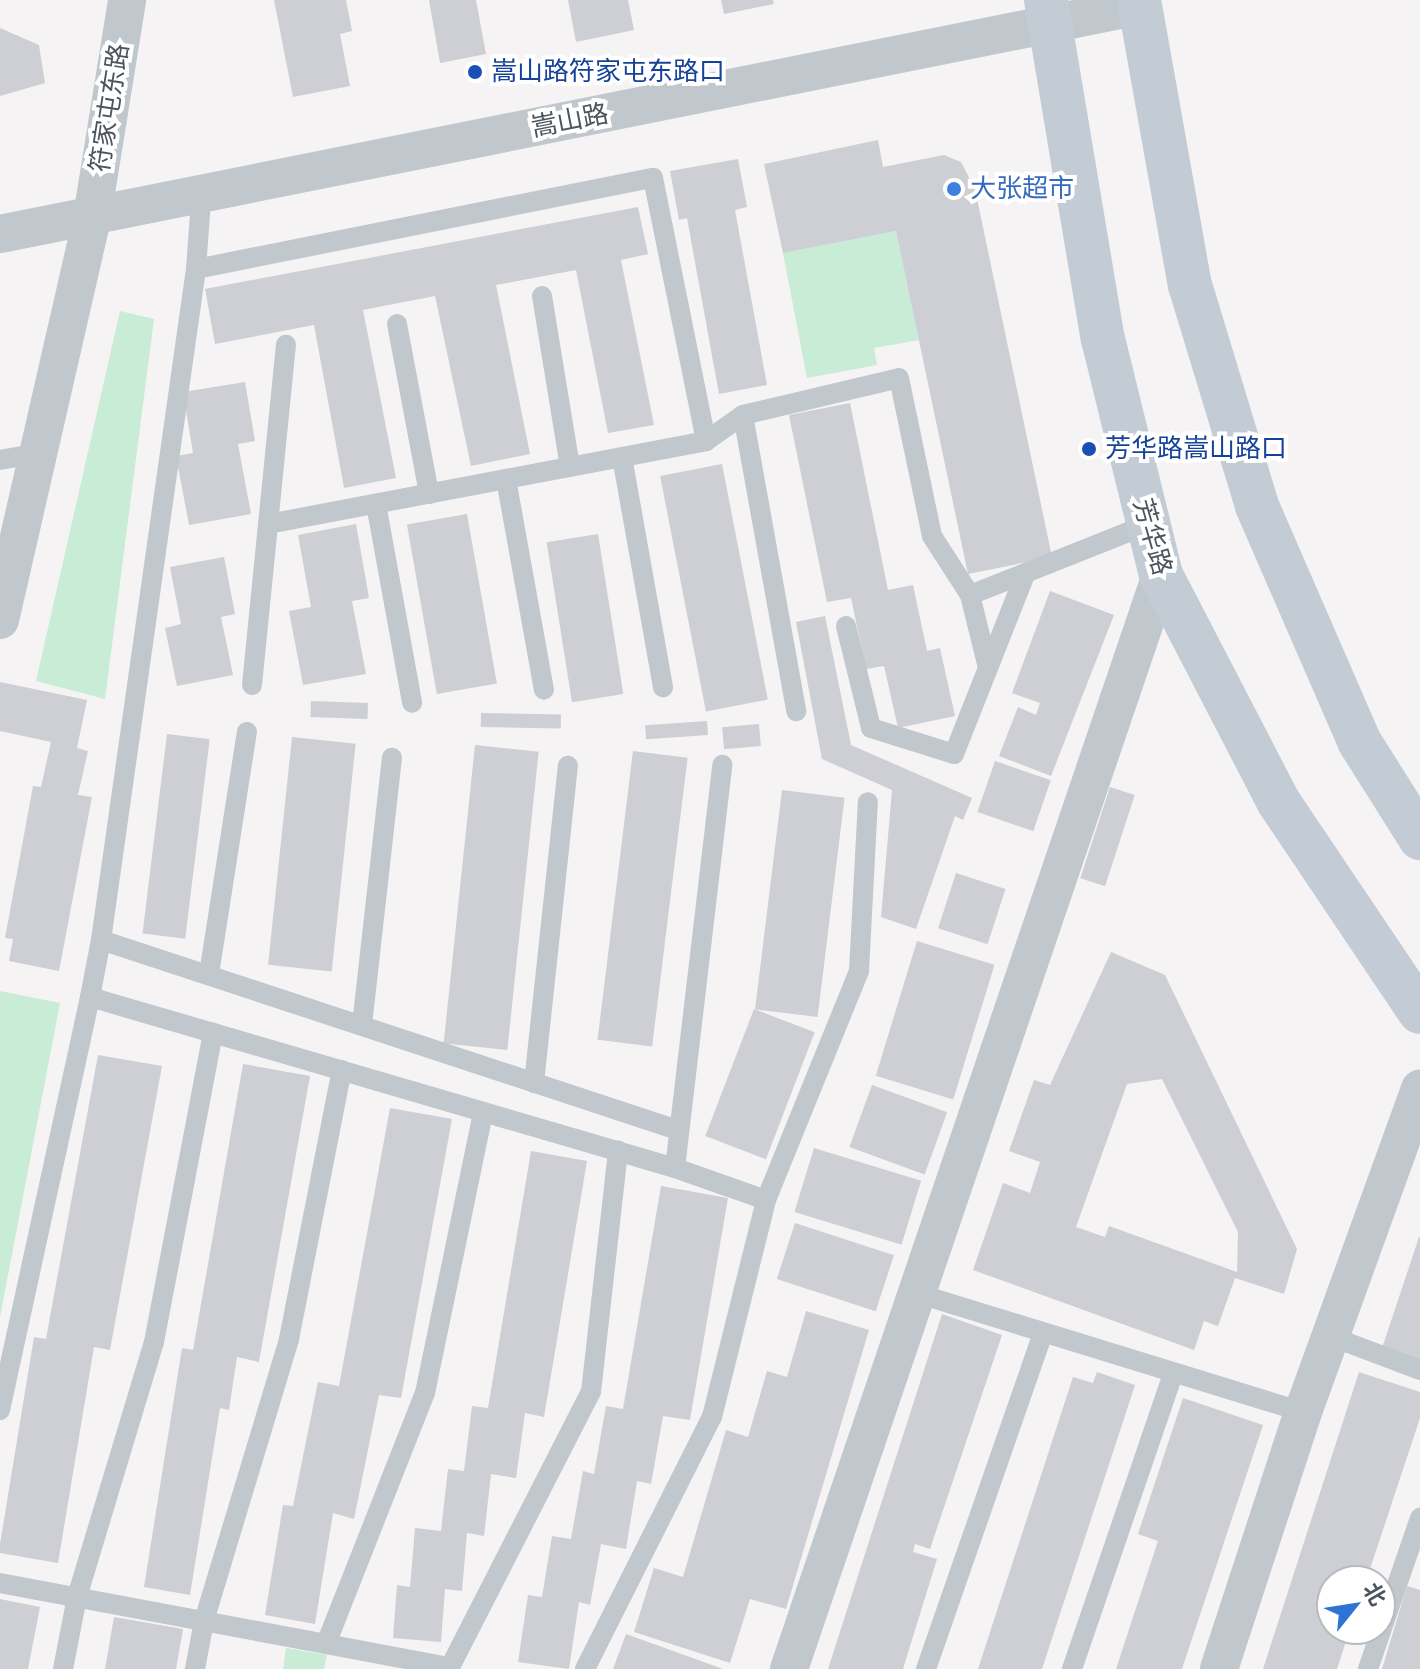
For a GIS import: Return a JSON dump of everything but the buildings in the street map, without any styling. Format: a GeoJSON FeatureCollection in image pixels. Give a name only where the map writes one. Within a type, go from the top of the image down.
{"type":"FeatureCollection","features":[{"type":"Feature","properties":{"kind":"main road"},"geometry":{"type":"LineString","coordinates":[[1140,3],[1190,285],[1257,506],[1359,741],[1420,838]]}},
{"type":"Feature","properties":{"kind":"main road","name":"芳华路"},"geometry":{"type":"LineString","coordinates":[[1050,7],[1103,339],[1146,525],[1161,575],[1278,801],[1420,1012]]}},
{"type":"Feature","properties":{"kind":"street","name":"符家屯东路"},"geometry":{"type":"LineString","coordinates":[[0,620],[94,207],[127,0]]}},
{"type":"Feature","properties":{"kind":"street","name":"嵩山路"},"geometry":{"type":"LineString","coordinates":[[0,234],[94,207],[1050,7],[1140,3]]}},
{"type":"Feature","properties":{"kind":"street","name":"嵩山路"},"geometry":{"type":"LineString","coordinates":[[0,215],[94,207]]}},
{"type":"Feature","properties":{"kind":"street"},"geometry":{"type":"LineString","coordinates":[[789,1669],[1161,575]]}},
{"type":"Feature","properties":{"kind":"street"},"geometry":{"type":"LineString","coordinates":[[1219,1669],[1303,1412],[1420,1089]]}},
{"type":"Feature","properties":{"kind":"lane"},"geometry":{"type":"LineString","coordinates":[[196,269],[653,178],[706,441]]}},
{"type":"Feature","properties":{"kind":"lane"},"geometry":{"type":"LineString","coordinates":[[0,1410],[101,940],[196,269],[202,185]]}},
{"type":"Feature","properties":{"kind":"lane"},"geometry":{"type":"LineString","coordinates":[[542,296],[570,467]]}},
{"type":"Feature","properties":{"kind":"lane"},"geometry":{"type":"LineString","coordinates":[[397,324],[429,494]]}},
{"type":"Feature","properties":{"kind":"lane"},"geometry":{"type":"LineString","coordinates":[[252,685],[286,345]]}},
{"type":"Feature","properties":{"kind":"lane"},"geometry":{"type":"LineString","coordinates":[[268,524],[706,441],[743,415],[899,378],[932,536],[970,595],[988,668]]}},
{"type":"Feature","properties":{"kind":"lane"},"geometry":{"type":"LineString","coordinates":[[743,415],[796,711]]}},
{"type":"Feature","properties":{"kind":"lane"},"geometry":{"type":"LineString","coordinates":[[0,460],[38,453]]}},
{"type":"Feature","properties":{"kind":"lane"},"geometry":{"type":"LineString","coordinates":[[622,457],[663,687]]}},
{"type":"Feature","properties":{"kind":"lane"},"geometry":{"type":"LineString","coordinates":[[506,479],[544,690]]}},
{"type":"Feature","properties":{"kind":"lane"},"geometry":{"type":"LineString","coordinates":[[376,504],[412,703]]}},
{"type":"Feature","properties":{"kind":"lane"},"geometry":{"type":"LineString","coordinates":[[970,595],[1024,577],[1146,525]]}},
{"type":"Feature","properties":{"kind":"lane"},"geometry":{"type":"LineString","coordinates":[[846,626],[871,728],[954,754],[1024,577]]}},
{"type":"Feature","properties":{"kind":"lane"},"geometry":{"type":"LineString","coordinates":[[209,974],[247,732]]}},
{"type":"Feature","properties":{"kind":"lane"},"geometry":{"type":"LineString","coordinates":[[362,1025],[392,758]]}},
{"type":"Feature","properties":{"kind":"lane"},"geometry":{"type":"LineString","coordinates":[[675,1168],[722,765]]}},
{"type":"Feature","properties":{"kind":"lane"},"geometry":{"type":"LineString","coordinates":[[534,1083],[568,766]]}},
{"type":"Feature","properties":{"kind":"lane"},"geometry":{"type":"LineString","coordinates":[[585,1669],[712,1417],[766,1200],[859,971],[868,802]]}},
{"type":"Feature","properties":{"kind":"lane"},"geometry":{"type":"LineString","coordinates":[[101,940],[678,1130]]}},
{"type":"Feature","properties":{"kind":"lane"},"geometry":{"type":"LineString","coordinates":[[90,997],[675,1168],[766,1200]]}},
{"type":"Feature","properties":{"kind":"lane"},"geometry":{"type":"LineString","coordinates":[[63,1669],[77,1597],[154,1342],[213,1033]]}},
{"type":"Feature","properties":{"kind":"lane"},"geometry":{"type":"LineString","coordinates":[[195,1669],[204,1621],[289,1339],[342,1070]]}},
{"type":"Feature","properties":{"kind":"lane"},"geometry":{"type":"LineString","coordinates":[[326,1644],[425,1393],[483,1112]]}},
{"type":"Feature","properties":{"kind":"lane"},"geometry":{"type":"LineString","coordinates":[[0,1583],[450,1668],[591,1392],[618,1151]]}},
{"type":"Feature","properties":{"kind":"lane"},"geometry":{"type":"LineString","coordinates":[[916,1293],[1303,1412]]}},
{"type":"Feature","properties":{"kind":"lane"},"geometry":{"type":"LineString","coordinates":[[926,1669],[1043,1333]]}},
{"type":"Feature","properties":{"kind":"lane"},"geometry":{"type":"LineString","coordinates":[[1330,1336],[1420,1370]]}},
{"type":"Feature","properties":{"kind":"lane"},"geometry":{"type":"LineString","coordinates":[[1072,1669],[1173,1374]]}},
{"type":"Feature","properties":{"kind":"lane"},"geometry":{"type":"LineString","coordinates":[[1368,1669],[1420,1518]]}},
{"type":"Feature","properties":{"kind":"green space"},"geometry":{"type":"Polygon","coordinates":[[[896,231],[919,340],[874,348],[877,365],[807,378],[783,253],[896,231]]]}},
{"type":"Feature","properties":{"kind":"green space"},"geometry":{"type":"Polygon","coordinates":[[[120,311],[154,319],[105,699],[36,681],[120,311]]]}},
{"type":"Feature","properties":{"kind":"green space"},"geometry":{"type":"Polygon","coordinates":[[[0,991],[60,1003],[0,1317],[0,991]]]}},
{"type":"Feature","properties":{"kind":"green space"},"geometry":{"type":"Polygon","coordinates":[[[286,1648],[327,1655],[324,1669],[283,1669],[286,1648]]]}},
{"type":"Feature","properties":{"kind":"place","name":"嵩山路符家屯东路口"},"geometry":{"type":"Point","coordinates":[475,72]}},
{"type":"Feature","properties":{"kind":"place","name":"大张超市"},"geometry":{"type":"Point","coordinates":[954,189]}},
{"type":"Feature","properties":{"kind":"place","name":"芳华路嵩山路口"},"geometry":{"type":"Point","coordinates":[1089,449]}}]}
